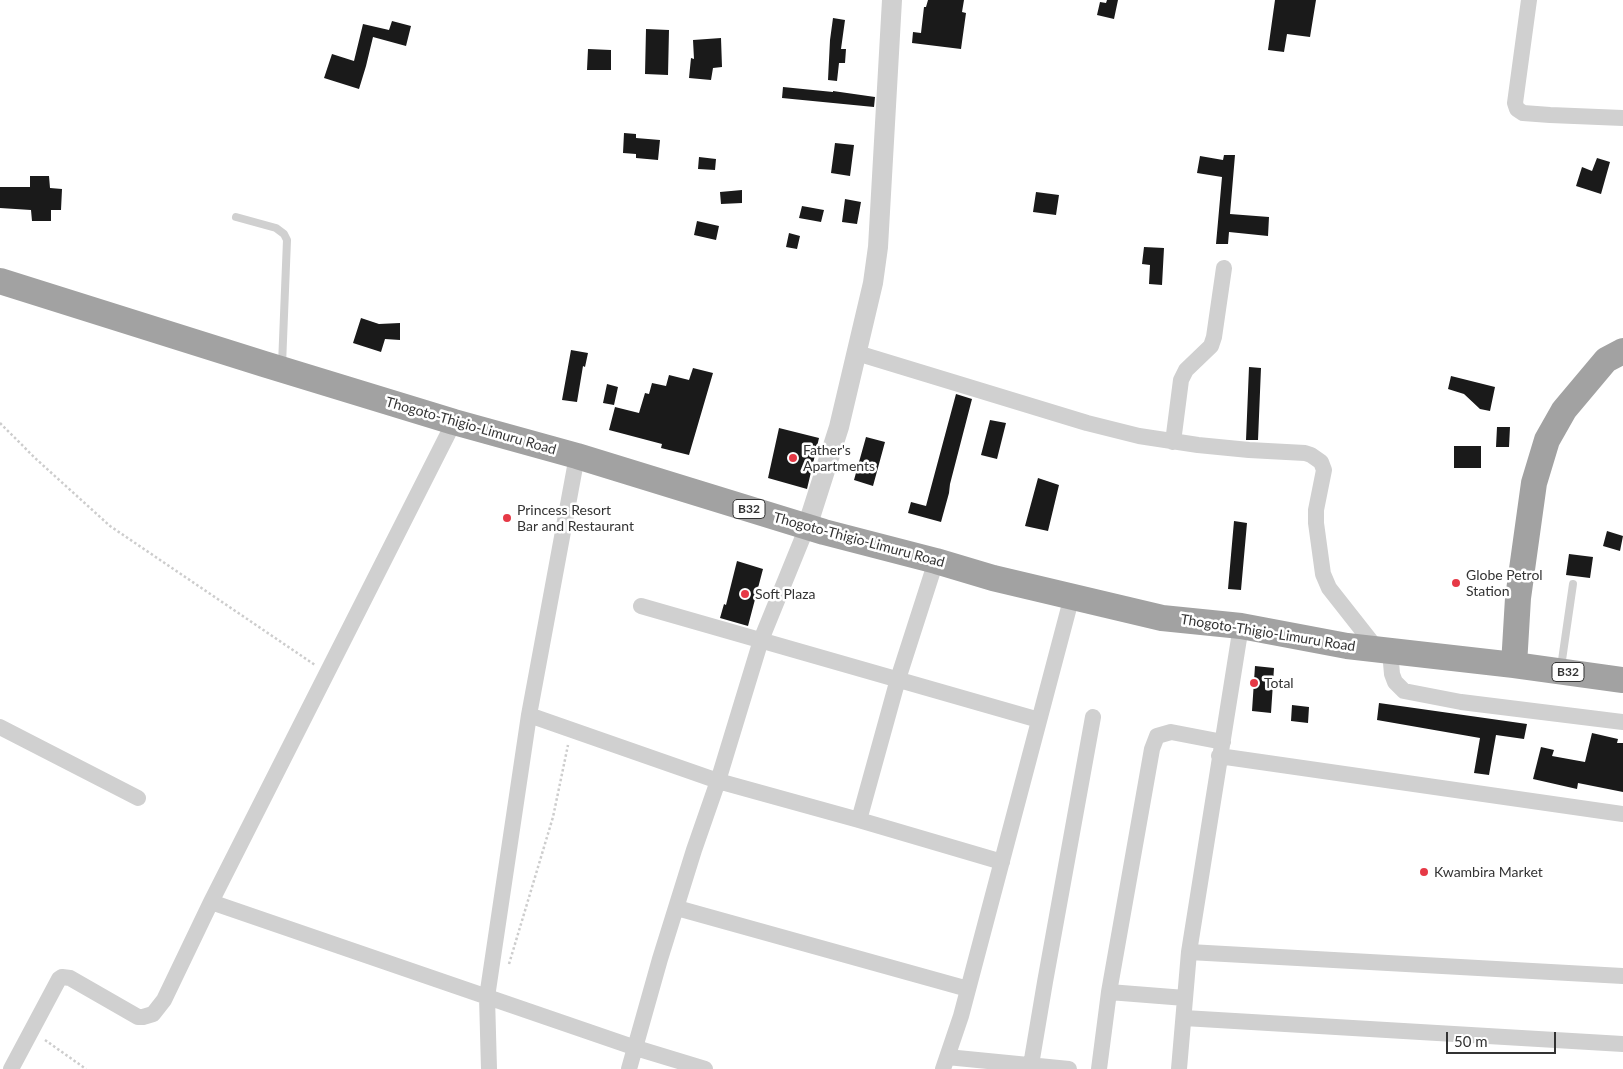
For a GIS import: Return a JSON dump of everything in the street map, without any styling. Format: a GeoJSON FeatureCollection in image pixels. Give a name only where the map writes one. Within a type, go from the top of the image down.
{"type":"FeatureCollection","features":[{"type":"Feature","properties":{"kind":"highway","name":"Thogoto-Thigio-Limuru Road"},"geometry":{"type":"LineString","coordinates":[[0,281],[454,422],[576,456],[807,527],[993,578],[1162,618],[1241,626],[1347,646],[1514,665],[1623,680]]}},
{"type":"Feature","properties":{"kind":"highway"},"geometry":{"type":"LineString","coordinates":[[1514,665],[1518,598],[1534,483],[1547,440],[1564,410],[1600,367],[1606,360],[1623,351]]}},
{"type":"Feature","properties":{"kind":"street"},"geometry":{"type":"LineString","coordinates":[[629,1069],[660,959],[718,781],[761,640],[807,527],[839,427],[873,283],[878,247],[892,0]]}},
{"type":"Feature","properties":{"kind":"street"},"geometry":{"type":"LineString","coordinates":[[1529,0],[1515,103],[1517,109],[1523,113],[1532,114],[1623,118]]}},
{"type":"Feature","properties":{"kind":"street"},"geometry":{"type":"LineString","coordinates":[[1173,442],[1181,380],[1186,370],[1205,353],[1214,337],[1224,268]]}},
{"type":"Feature","properties":{"kind":"street"},"geometry":{"type":"LineString","coordinates":[[856,353],[1088,423],[1139,436],[1173,442],[1311,455],[1321,462],[1324,470],[1316,510],[1323,574],[1329,588],[1383,650],[1395,682],[1404,691],[1461,702],[1623,722]]}},
{"type":"Feature","properties":{"kind":"street"},"geometry":{"type":"LineString","coordinates":[[11,1069],[58,979],[62,976],[70,978],[138,1017],[143,1018],[153,1014],[164,1000],[211,902],[454,422]]}},
{"type":"Feature","properties":{"kind":"street"},"geometry":{"type":"LineString","coordinates":[[490,1069],[487,997],[529,715],[576,456]]}},
{"type":"Feature","properties":{"kind":"street"},"geometry":{"type":"LineString","coordinates":[[859,820],[898,679],[936,561]]}},
{"type":"Feature","properties":{"kind":"street"},"geometry":{"type":"LineString","coordinates":[[1069,1069],[1031,1065],[945,1063],[962,1016],[1072,596]]}},
{"type":"Feature","properties":{"kind":"street"},"geometry":{"type":"LineString","coordinates":[[641,606],[1039,720]]}},
{"type":"Feature","properties":{"kind":"street"},"geometry":{"type":"LineString","coordinates":[[1179,1069],[1189,952],[1241,626]]}},
{"type":"Feature","properties":{"kind":"street"},"geometry":{"type":"LineString","coordinates":[[529,715],[718,781],[1002,862]]}},
{"type":"Feature","properties":{"kind":"street"},"geometry":{"type":"LineString","coordinates":[[1031,1065],[1044,982],[1093,717]]}},
{"type":"Feature","properties":{"kind":"street"},"geometry":{"type":"LineString","coordinates":[[0,727],[138,798]]}},
{"type":"Feature","properties":{"kind":"street"},"geometry":{"type":"LineString","coordinates":[[1099,1069],[1108,992],[1152,749],[1157,736],[1171,732],[1221,749],[1623,814]]}},
{"type":"Feature","properties":{"kind":"street"},"geometry":{"type":"LineString","coordinates":[[211,902],[636,1048],[705,1069]]}},
{"type":"Feature","properties":{"kind":"street"},"geometry":{"type":"LineString","coordinates":[[677,908],[968,989]]}},
{"type":"Feature","properties":{"kind":"street"},"geometry":{"type":"LineString","coordinates":[[1189,952],[1623,976]]}},
{"type":"Feature","properties":{"kind":"street"},"geometry":{"type":"LineString","coordinates":[[1108,992],[1185,998]]}},
{"type":"Feature","properties":{"kind":"street"},"geometry":{"type":"LineString","coordinates":[[1184,1018],[1623,1044]]}},
{"type":"Feature","properties":{"kind":"lane"},"geometry":{"type":"LineString","coordinates":[[236,217],[276,228],[284,234],[287,240],[282,370]]}},
{"type":"Feature","properties":{"kind":"lane"},"geometry":{"type":"LineString","coordinates":[[1561,671],[1573,584]]}},
{"type":"Feature","properties":{"kind":"path"},"geometry":{"type":"LineString","coordinates":[[0,423],[35,458],[110,526],[328,673]]}},
{"type":"Feature","properties":{"kind":"path"},"geometry":{"type":"LineString","coordinates":[[507,969],[553,817],[571,730]]}},
{"type":"Feature","properties":{"kind":"path"},"geometry":{"type":"LineString","coordinates":[[31,1030],[86,1069]]}},
{"type":"Feature","properties":{"kind":"building"},"geometry":{"type":"Polygon","coordinates":[[[928,0],[964,0],[962,12],[966,13],[961,49],[912,43],[913,32],[921,33],[924,7],[926,7],[928,0]]]}},
{"type":"Feature","properties":{"kind":"building"},"geometry":{"type":"Polygon","coordinates":[[[1107,0],[1118,0],[1114,19],[1097,15],[1100,2],[1106,3],[1107,0]]]}},
{"type":"Feature","properties":{"kind":"building"},"geometry":{"type":"Polygon","coordinates":[[[1275,0],[1316,0],[1310,37],[1287,34],[1284,52],[1268,50],[1275,0]]]}},
{"type":"Feature","properties":{"kind":"building"},"geometry":{"type":"Polygon","coordinates":[[[833,18],[845,20],[841,49],[846,49],[845,63],[839,63],[837,81],[828,80],[833,18]]]}},
{"type":"Feature","properties":{"kind":"building"},"geometry":{"type":"Polygon","coordinates":[[[392,21],[411,26],[406,46],[373,37],[359,89],[324,78],[332,54],[354,61],[363,24],[389,30],[392,21]]]}},
{"type":"Feature","properties":{"kind":"building"},"geometry":{"type":"Polygon","coordinates":[[[646,29],[669,30],[668,75],[645,74],[646,29]]]}},
{"type":"Feature","properties":{"kind":"building"},"geometry":{"type":"Polygon","coordinates":[[[721,38],[722,67],[713,68],[711,80],[689,78],[691,58],[694,59],[693,40],[721,38]]]}},
{"type":"Feature","properties":{"kind":"building"},"geometry":{"type":"Polygon","coordinates":[[[588,49],[611,50],[611,70],[587,70],[588,49]]]}},
{"type":"Feature","properties":{"kind":"building"},"geometry":{"type":"Polygon","coordinates":[[[783,87],[875,97],[874,107],[782,98],[783,87]]]}},
{"type":"Feature","properties":{"kind":"building"},"geometry":{"type":"Polygon","coordinates":[[[624,133],[636,134],[636,138],[660,140],[658,160],[636,158],[636,154],[623,153],[624,133]]]}},
{"type":"Feature","properties":{"kind":"building"},"geometry":{"type":"Polygon","coordinates":[[[835,143],[854,145],[850,176],[831,173],[835,143]]]}},
{"type":"Feature","properties":{"kind":"building"},"geometry":{"type":"Polygon","coordinates":[[[1224,155],[1235,155],[1230,214],[1269,217],[1268,236],[1229,232],[1228,244],[1216,244],[1222,177],[1197,173],[1200,156],[1223,160],[1224,155]]]}},
{"type":"Feature","properties":{"kind":"building"},"geometry":{"type":"Polygon","coordinates":[[[699,157],[716,159],[715,170],[698,169],[699,157]]]}},
{"type":"Feature","properties":{"kind":"building"},"geometry":{"type":"Polygon","coordinates":[[[1597,158],[1610,162],[1601,194],[1576,186],[1582,167],[1592,171],[1597,158]]]}},
{"type":"Feature","properties":{"kind":"building"},"geometry":{"type":"Polygon","coordinates":[[[30,176],[49,176],[50,188],[62,189],[61,210],[51,210],[51,221],[32,221],[31,210],[0,208],[0,187],[30,187],[30,176]]]}},
{"type":"Feature","properties":{"kind":"building"},"geometry":{"type":"Polygon","coordinates":[[[742,190],[742,203],[721,204],[720,192],[742,190]]]}},
{"type":"Feature","properties":{"kind":"building"},"geometry":{"type":"Polygon","coordinates":[[[1036,192],[1059,195],[1056,215],[1033,212],[1036,192]]]}},
{"type":"Feature","properties":{"kind":"building"},"geometry":{"type":"Polygon","coordinates":[[[845,199],[861,202],[857,224],[842,222],[845,199]]]}},
{"type":"Feature","properties":{"kind":"building"},"geometry":{"type":"Polygon","coordinates":[[[802,206],[824,210],[821,222],[799,218],[802,206]]]}},
{"type":"Feature","properties":{"kind":"building"},"geometry":{"type":"Polygon","coordinates":[[[697,221],[719,226],[716,240],[694,235],[697,221]]]}},
{"type":"Feature","properties":{"kind":"building"},"geometry":{"type":"Polygon","coordinates":[[[789,233],[800,236],[797,249],[786,247],[789,233]]]}},
{"type":"Feature","properties":{"kind":"building"},"geometry":{"type":"Polygon","coordinates":[[[1144,247],[1164,248],[1162,285],[1149,284],[1150,265],[1142,264],[1144,247]]]}},
{"type":"Feature","properties":{"kind":"building"},"geometry":{"type":"Polygon","coordinates":[[[361,318],[379,324],[400,323],[400,340],[385,339],[381,352],[353,343],[361,318]]]}},
{"type":"Feature","properties":{"kind":"building"},"geometry":{"type":"Polygon","coordinates":[[[571,350],[588,353],[585,367],[583,366],[577,402],[562,400],[571,350]]]}},
{"type":"Feature","properties":{"kind":"building"},"geometry":{"type":"Polygon","coordinates":[[[1249,367],[1261,368],[1258,440],[1246,440],[1249,367]]]}},
{"type":"Feature","properties":{"kind":"building"},"geometry":{"type":"Polygon","coordinates":[[[693,368],[713,373],[689,455],[661,448],[662,444],[609,430],[615,407],[639,413],[645,393],[649,394],[652,383],[666,386],[669,375],[689,380],[693,368]]]}},
{"type":"Feature","properties":{"kind":"building"},"geometry":{"type":"Polygon","coordinates":[[[1451,376],[1495,387],[1490,411],[1480,409],[1464,394],[1448,389],[1451,376]]]}},
{"type":"Feature","properties":{"kind":"building"},"geometry":{"type":"Polygon","coordinates":[[[607,384],[618,387],[614,405],[603,403],[607,384]]]}},
{"type":"Feature","properties":{"kind":"building"},"geometry":{"type":"Polygon","coordinates":[[[956,394],[972,399],[941,522],[908,513],[911,502],[926,506],[956,394]]]}},
{"type":"Feature","properties":{"kind":"building"},"geometry":{"type":"Polygon","coordinates":[[[990,420],[1006,423],[997,459],[981,455],[990,420]]]}},
{"type":"Feature","properties":{"kind":"building"},"geometry":{"type":"Polygon","coordinates":[[[1497,427],[1510,427],[1509,447],[1496,447],[1497,427]]]}},
{"type":"Feature","properties":{"kind":"building","name":"Father's Apartments"},"geometry":{"type":"Polygon","coordinates":[[[779,428],[819,438],[807,489],[768,478],[779,428]]]}},
{"type":"Feature","properties":{"kind":"building"},"geometry":{"type":"Polygon","coordinates":[[[866,437],[885,442],[873,486],[854,480],[866,437]]]}},
{"type":"Feature","properties":{"kind":"building"},"geometry":{"type":"Polygon","coordinates":[[[1454,446],[1481,446],[1481,468],[1454,468],[1454,446]]]}},
{"type":"Feature","properties":{"kind":"building"},"geometry":{"type":"Polygon","coordinates":[[[1038,478],[1059,485],[1048,531],[1025,526],[1038,478]]]}},
{"type":"Feature","properties":{"kind":"building"},"geometry":{"type":"Polygon","coordinates":[[[1234,521],[1247,523],[1241,590],[1228,589],[1234,521]]]}},
{"type":"Feature","properties":{"kind":"building"},"geometry":{"type":"Polygon","coordinates":[[[1607,531],[1623,536],[1620,551],[1603,546],[1607,531]]]}},
{"type":"Feature","properties":{"kind":"building"},"geometry":{"type":"Polygon","coordinates":[[[1569,554],[1593,557],[1590,578],[1566,575],[1569,554]]]}},
{"type":"Feature","properties":{"kind":"building","name":"Soft Plaza"},"geometry":{"type":"Polygon","coordinates":[[[737,561],[763,569],[748,626],[720,618],[724,604],[726,605],[737,561]]]}},
{"type":"Feature","properties":{"kind":"building"},"geometry":{"type":"Polygon","coordinates":[[[1255,666],[1274,668],[1271,713],[1252,711],[1255,666]]]}},
{"type":"Feature","properties":{"kind":"building"},"geometry":{"type":"Polygon","coordinates":[[[1379,703],[1527,724],[1524,739],[1496,735],[1489,775],[1474,773],[1480,738],[1377,720],[1379,703]]]}},
{"type":"Feature","properties":{"kind":"building"},"geometry":{"type":"Polygon","coordinates":[[[1292,705],[1309,707],[1308,723],[1291,721],[1292,705]]]}},
{"type":"Feature","properties":{"kind":"building"},"geometry":{"type":"Polygon","coordinates":[[[1592,733],[1618,739],[1617,743],[1623,743],[1623,792],[1578,783],[1577,789],[1533,779],[1541,747],[1554,750],[1552,756],[1585,762],[1592,733]]]}},
{"type":"Feature","properties":{"kind":"place","name":"Father's Apartments"},"geometry":{"type":"Point","coordinates":[793,458]}},
{"type":"Feature","properties":{"kind":"place","name":"Princess Resort Bar and Restaurant"},"geometry":{"type":"Point","coordinates":[507,518]}},
{"type":"Feature","properties":{"kind":"place","name":"Globe Petrol Station"},"geometry":{"type":"Point","coordinates":[1456,583]}},
{"type":"Feature","properties":{"kind":"place","name":"Soft Plaza"},"geometry":{"type":"Point","coordinates":[745,594]}},
{"type":"Feature","properties":{"kind":"place","name":"Total"},"geometry":{"type":"Point","coordinates":[1254,683]}},
{"type":"Feature","properties":{"kind":"place","name":"Kwambira Market"},"geometry":{"type":"Point","coordinates":[1424,872]}}]}
